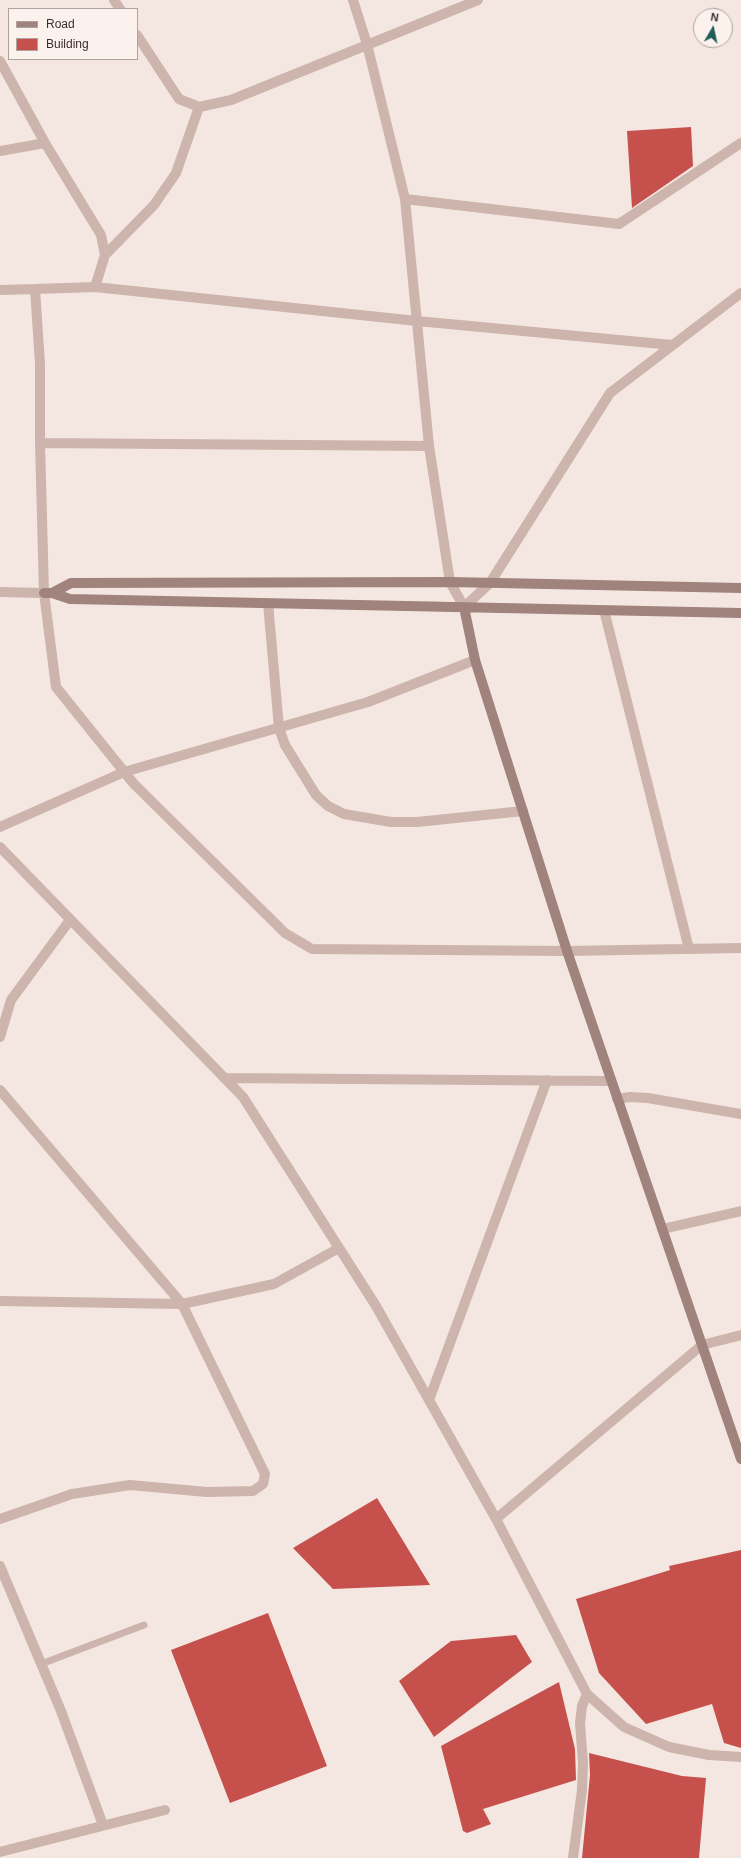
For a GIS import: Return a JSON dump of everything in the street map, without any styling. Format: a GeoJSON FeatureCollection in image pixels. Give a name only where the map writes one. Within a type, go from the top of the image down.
{"type":"FeatureCollection","features":[{"type":"Feature","properties":{"kind":"street"},"geometry":{"type":"LineString","coordinates":[[353,0],[367,44],[405,199],[429,446],[450,582],[464,607],[475,660],[567,952],[741,1456]]}},
{"type":"Feature","properties":{"kind":"street"},"geometry":{"type":"LineString","coordinates":[[138,37],[179,99],[199,107],[232,100],[478,0]]}},
{"type":"Feature","properties":{"kind":"street"},"geometry":{"type":"LineString","coordinates":[[0,61],[46,143],[101,235],[105,255]]}},
{"type":"Feature","properties":{"kind":"street"},"geometry":{"type":"LineString","coordinates":[[95,287],[105,255],[154,205],[176,173],[199,107]]}},
{"type":"Feature","properties":{"kind":"street"},"geometry":{"type":"LineString","coordinates":[[0,151],[46,143]]}},
{"type":"Feature","properties":{"kind":"street"},"geometry":{"type":"LineString","coordinates":[[405,199],[619,224],[741,143]]}},
{"type":"Feature","properties":{"kind":"street"},"geometry":{"type":"LineString","coordinates":[[0,290],[95,287],[417,322],[672,345]]}},
{"type":"Feature","properties":{"kind":"street"},"geometry":{"type":"LineString","coordinates":[[35,289],[40,364],[40,443],[48,593],[56,687],[134,784],[285,933],[312,949],[567,952],[741,948]]}},
{"type":"Feature","properties":{"kind":"street"},"geometry":{"type":"LineString","coordinates":[[464,607],[490,583],[610,393],[741,293]]}},
{"type":"Feature","properties":{"kind":"street"},"geometry":{"type":"LineString","coordinates":[[40,443],[429,446]]}},
{"type":"Feature","properties":{"kind":"street"},"geometry":{"type":"LineString","coordinates":[[48,593],[71,583],[450,582],[741,588]]}},
{"type":"Feature","properties":{"kind":"street"},"geometry":{"type":"LineString","coordinates":[[0,592],[48,593],[70,599],[741,613]]}},
{"type":"Feature","properties":{"kind":"street"},"geometry":{"type":"LineString","coordinates":[[268,603],[279,728],[285,745],[316,795],[328,806],[344,814],[391,822],[417,822],[523,811]]}},
{"type":"Feature","properties":{"kind":"street"},"geometry":{"type":"LineString","coordinates":[[604,610],[689,950]]}},
{"type":"Feature","properties":{"kind":"street"},"geometry":{"type":"LineString","coordinates":[[0,827],[124,772],[368,702],[475,660]]}},
{"type":"Feature","properties":{"kind":"street"},"geometry":{"type":"LineString","coordinates":[[0,847],[243,1097],[376,1306],[496,1519],[587,1694],[624,1727],[669,1747],[709,1755],[741,1757]]}},
{"type":"Feature","properties":{"kind":"street"},"geometry":{"type":"LineString","coordinates":[[0,1037],[11,1000],[70,920]]}},
{"type":"Feature","properties":{"kind":"street"},"geometry":{"type":"LineString","coordinates":[[224,1078],[611,1081]]}},
{"type":"Feature","properties":{"kind":"street"},"geometry":{"type":"LineString","coordinates":[[429,1400],[547,1080]]}},
{"type":"Feature","properties":{"kind":"street"},"geometry":{"type":"LineString","coordinates":[[0,1091],[182,1304],[265,1474],[263,1484],[253,1491],[207,1492],[130,1485],[72,1494],[0,1519]]}},
{"type":"Feature","properties":{"kind":"street"},"geometry":{"type":"LineString","coordinates":[[617,1099],[630,1097],[648,1098],[741,1114]]}},
{"type":"Feature","properties":{"kind":"street"},"geometry":{"type":"LineString","coordinates":[[662,1229],[741,1211]]}},
{"type":"Feature","properties":{"kind":"street"},"geometry":{"type":"LineString","coordinates":[[0,1301],[182,1304],[274,1284],[339,1248]]}},
{"type":"Feature","properties":{"kind":"street"},"geometry":{"type":"LineString","coordinates":[[496,1519],[702,1345],[741,1335]]}},
{"type":"Feature","properties":{"kind":"street"},"geometry":{"type":"LineString","coordinates":[[0,1566],[61,1711],[103,1825]]}},
{"type":"Feature","properties":{"kind":"street"},"geometry":{"type":"LineString","coordinates":[[573,1858],[582,1790],[583,1763],[580,1723],[582,1706],[587,1694]]}},
{"type":"Feature","properties":{"kind":"street"},"geometry":{"type":"LineString","coordinates":[[0,1852],[165,1810]]}},
{"type":"Feature","properties":{"kind":"lane"},"geometry":{"type":"LineString","coordinates":[[41,1664],[144,1626]]}},
{"type":"Feature","properties":{"kind":"building"},"geometry":{"type":"Polygon","coordinates":[[[691,127],[693,166],[632,208],[627,131],[691,127]]]}},
{"type":"Feature","properties":{"kind":"building"},"geometry":{"type":"Polygon","coordinates":[[[377,1498],[430,1585],[333,1589],[293,1548],[377,1498]]]}},
{"type":"Feature","properties":{"kind":"building"},"geometry":{"type":"Polygon","coordinates":[[[741,1550],[741,1748],[724,1743],[712,1704],[646,1724],[599,1673],[576,1599],[670,1570],[669,1566],[741,1550]]]}},
{"type":"Feature","properties":{"kind":"building"},"geometry":{"type":"Polygon","coordinates":[[[268,1613],[327,1766],[230,1803],[171,1650],[268,1613]]]}},
{"type":"Feature","properties":{"kind":"building"},"geometry":{"type":"Polygon","coordinates":[[[516,1635],[532,1662],[434,1737],[399,1681],[451,1641],[516,1635]]]}},
{"type":"Feature","properties":{"kind":"building"},"geometry":{"type":"Polygon","coordinates":[[[559,1682],[575,1749],[576,1780],[483,1809],[491,1824],[467,1833],[463,1831],[441,1746],[559,1682]]]}},
{"type":"Feature","properties":{"kind":"building"},"geometry":{"type":"Polygon","coordinates":[[[589,1753],[682,1776],[706,1778],[699,1858],[582,1858],[590,1775],[589,1753]]]}}]}
